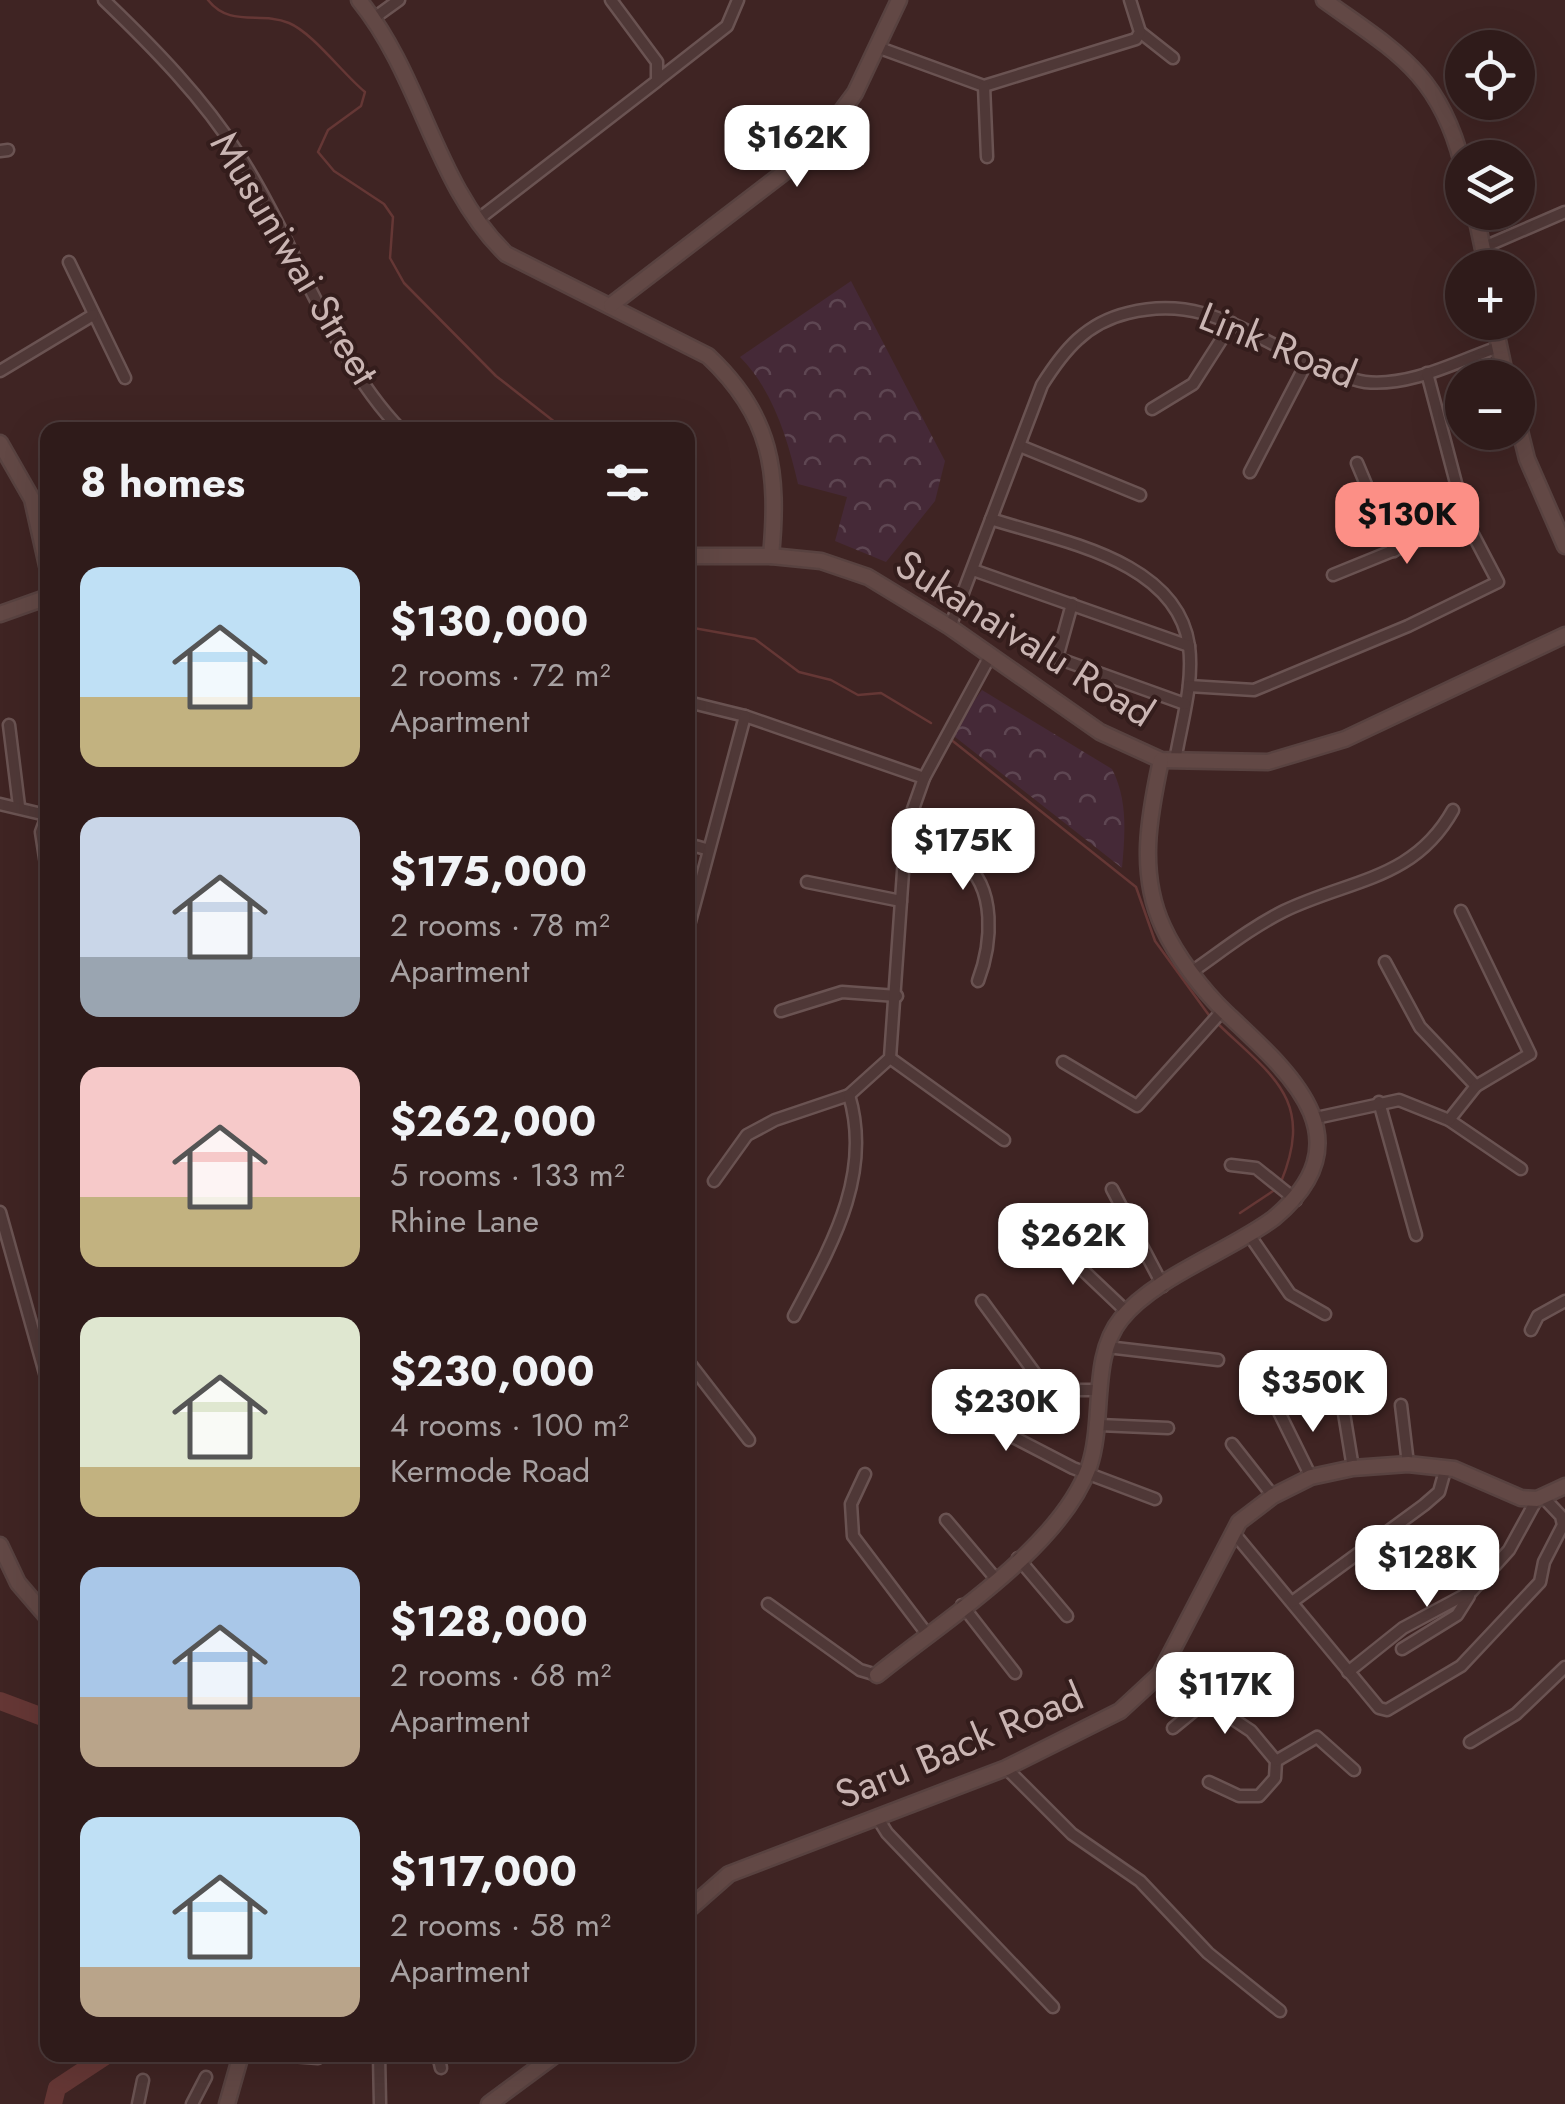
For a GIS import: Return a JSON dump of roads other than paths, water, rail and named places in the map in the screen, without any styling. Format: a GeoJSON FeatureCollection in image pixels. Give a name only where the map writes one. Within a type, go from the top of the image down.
{"type":"FeatureCollection","features":[{"type":"Feature","properties":{"kind":"main road"},"geometry":{"type":"LineString","coordinates":[[358,0],[396,51],[453,182],[476,221],[506,254],[708,356],[735,381],[752,406],[772,468],[776,506],[771,556]]}},
{"type":"Feature","properties":{"kind":"main road"},"geometry":{"type":"LineString","coordinates":[[611,305],[812,151],[838,121],[899,0]]}},
{"type":"Feature","properties":{"kind":"main road"},"geometry":{"type":"LineString","coordinates":[[1324,0],[1416,68],[1439,96],[1454,140]]}},
{"type":"Feature","properties":{"kind":"main road"},"geometry":{"type":"LineString","coordinates":[[1480,230],[1484,250]]}},
{"type":"Feature","properties":{"kind":"main road"},"geometry":{"type":"LineString","coordinates":[[1497,340],[1501,360]]}},
{"type":"Feature","properties":{"kind":"main road"},"geometry":{"type":"LineString","coordinates":[[0,443],[32,499],[40,534]]}},
{"type":"Feature","properties":{"kind":"main road"},"geometry":{"type":"LineString","coordinates":[[1525,450],[1565,546]]}},
{"type":"Feature","properties":{"kind":"main road","name":"Sukanaivalu Road"},"geometry":{"type":"LineString","coordinates":[[695,556],[771,556],[821,561],[868,577],[950,627],[989,658],[1100,732],[1168,761],[1268,762],[1314,748],[1546,648],[1565,636]]}},
{"type":"Feature","properties":{"kind":"main road"},"geometry":{"type":"LineString","coordinates":[[0,614],[40,601]]}},
{"type":"Feature","properties":{"kind":"main road","name":"Sukanaivalu Road"},"geometry":{"type":"LineString","coordinates":[[1546,648],[1565,644]]}},
{"type":"Feature","properties":{"kind":"main road"},"geometry":{"type":"LineString","coordinates":[[878,1675],[996,1579],[1053,1524],[1087,1472],[1099,1424],[1107,1347],[1126,1312],[1250,1236],[1296,1200],[1312,1169],[1316,1118],[1292,1075],[1217,1020],[1193,971],[1172,945],[1150,894],[1150,816],[1168,761]]}},
{"type":"Feature","properties":{"kind":"main road","name":"Saru Back Road"},"geometry":{"type":"LineString","coordinates":[[695,1904],[729,1874],[1006,1768],[1120,1711],[1170,1663],[1238,1522],[1274,1496],[1311,1478],[1353,1468],[1408,1464],[1446,1468],[1521,1498],[1540,1498]]}},
{"type":"Feature","properties":{"kind":"main road"},"geometry":{"type":"LineString","coordinates":[[1540,1498],[1565,1486]]}},
{"type":"Feature","properties":{"kind":"main road"},"geometry":{"type":"LineString","coordinates":[[0,1546],[18,1583],[40,1609]]}},
{"type":"Feature","properties":{"kind":"main road"},"geometry":{"type":"LineString","coordinates":[[227,2104],[239,2062]]}},
{"type":"Feature","properties":{"kind":"main road"},"geometry":{"type":"LineString","coordinates":[[489,2104],[546,2062]]}},
{"type":"Feature","properties":{"kind":"street","name":"Musuniwai Street"},"geometry":{"type":"LineString","coordinates":[[104,0],[146,40],[239,154],[344,350],[392,422]]}},
{"type":"Feature","properties":{"kind":"street"},"geometry":{"type":"LineString","coordinates":[[374,18],[399,0]]}},
{"type":"Feature","properties":{"kind":"street"},"geometry":{"type":"LineString","coordinates":[[611,0],[657,62],[657,81]]}},
{"type":"Feature","properties":{"kind":"street"},"geometry":{"type":"LineString","coordinates":[[476,221],[726,26],[738,0]]}},
{"type":"Feature","properties":{"kind":"street"},"geometry":{"type":"LineString","coordinates":[[1130,0],[1140,32],[1173,58]]}},
{"type":"Feature","properties":{"kind":"street"},"geometry":{"type":"LineString","coordinates":[[877,47],[984,86],[1127,43],[1140,32]]}},
{"type":"Feature","properties":{"kind":"street"},"geometry":{"type":"LineString","coordinates":[[984,86],[987,157]]}},
{"type":"Feature","properties":{"kind":"street"},"geometry":{"type":"LineString","coordinates":[[1484,247],[1565,212]]}},
{"type":"Feature","properties":{"kind":"street"},"geometry":{"type":"LineString","coordinates":[[70,262],[124,378]]}},
{"type":"Feature","properties":{"kind":"street","name":"Link Road"},"geometry":{"type":"LineString","coordinates":[[950,627],[1042,384],[1063,350],[1087,330],[1112,317],[1154,306],[1183,307],[1232,323],[1308,362],[1359,382],[1390,384],[1498,347]]}},
{"type":"Feature","properties":{"kind":"street"},"geometry":{"type":"LineString","coordinates":[[0,371],[92,315]]}},
{"type":"Feature","properties":{"kind":"street"},"geometry":{"type":"LineString","coordinates":[[1152,409],[1192,384],[1232,323]]}},
{"type":"Feature","properties":{"kind":"street"},"geometry":{"type":"LineString","coordinates":[[1250,472],[1308,362]]}},
{"type":"Feature","properties":{"kind":"street"},"geometry":{"type":"LineString","coordinates":[[1188,686],[1254,690],[1498,582],[1466,521],[1427,373]]}},
{"type":"Feature","properties":{"kind":"street"},"geometry":{"type":"LineString","coordinates":[[1020,446],[1140,495]]}},
{"type":"Feature","properties":{"kind":"street"},"geometry":{"type":"LineString","coordinates":[[1356,463],[1394,551]]}},
{"type":"Feature","properties":{"kind":"street"},"geometry":{"type":"LineString","coordinates":[[992,519],[1117,561],[1142,575],[1169,602],[1189,646],[1185,704],[1168,761]]}},
{"type":"Feature","properties":{"kind":"street"},"geometry":{"type":"LineString","coordinates":[[1333,575],[1466,521]]}},
{"type":"Feature","properties":{"kind":"street"},"geometry":{"type":"LineString","coordinates":[[973,570],[1189,646]]}},
{"type":"Feature","properties":{"kind":"street"},"geometry":{"type":"LineString","coordinates":[[1072,604],[1056,656],[1185,704]]}},
{"type":"Feature","properties":{"kind":"street"},"geometry":{"type":"LineString","coordinates":[[714,1180],[748,1136],[774,1120],[849,1094],[890,1058],[906,829],[924,778],[989,658]]}},
{"type":"Feature","properties":{"kind":"street"},"geometry":{"type":"LineString","coordinates":[[695,704],[746,716],[924,778]]}},
{"type":"Feature","properties":{"kind":"street"},"geometry":{"type":"LineString","coordinates":[[695,898],[746,716]]}},
{"type":"Feature","properties":{"kind":"street"},"geometry":{"type":"LineString","coordinates":[[9,725],[19,806]]}},
{"type":"Feature","properties":{"kind":"street"},"geometry":{"type":"LineString","coordinates":[[0,804],[40,812]]}},
{"type":"Feature","properties":{"kind":"street"},"geometry":{"type":"LineString","coordinates":[[1193,971],[1284,911],[1412,860],[1430,845],[1453,810]]}},
{"type":"Feature","properties":{"kind":"street"},"geometry":{"type":"LineString","coordinates":[[906,829],[964,861],[980,882],[989,934],[978,981]]}},
{"type":"Feature","properties":{"kind":"street"},"geometry":{"type":"LineString","coordinates":[[695,846],[706,849]]}},
{"type":"Feature","properties":{"kind":"street"},"geometry":{"type":"LineString","coordinates":[[806,882],[901,901]]}},
{"type":"Feature","properties":{"kind":"street"},"geometry":{"type":"LineString","coordinates":[[1448,1120],[1476,1086],[1530,1054],[1461,912]]}},
{"type":"Feature","properties":{"kind":"street"},"geometry":{"type":"LineString","coordinates":[[1384,962],[1420,1027],[1476,1086]]}},
{"type":"Feature","properties":{"kind":"street"},"geometry":{"type":"LineString","coordinates":[[780,1011],[842,992],[897,996]]}},
{"type":"Feature","properties":{"kind":"street"},"geometry":{"type":"LineString","coordinates":[[1063,1062],[1136,1106],[1217,1020]]}},
{"type":"Feature","properties":{"kind":"street"},"geometry":{"type":"LineString","coordinates":[[890,1058],[1004,1140]]}},
{"type":"Feature","properties":{"kind":"street"},"geometry":{"type":"LineString","coordinates":[[794,1316],[839,1226],[851,1183],[860,1143],[849,1094]]}},
{"type":"Feature","properties":{"kind":"street"},"geometry":{"type":"LineString","coordinates":[[1316,1118],[1379,1102],[1409,1102],[1448,1120],[1521,1169]]}},
{"type":"Feature","properties":{"kind":"street"},"geometry":{"type":"LineString","coordinates":[[1379,1102],[1416,1235]]}},
{"type":"Feature","properties":{"kind":"street"},"geometry":{"type":"LineString","coordinates":[[1231,1165],[1256,1168],[1296,1200]]}},
{"type":"Feature","properties":{"kind":"street"},"geometry":{"type":"LineString","coordinates":[[1112,1188],[1163,1286]]}},
{"type":"Feature","properties":{"kind":"street"},"geometry":{"type":"LineString","coordinates":[[0,1212],[40,1355]]}},
{"type":"Feature","properties":{"kind":"street"},"geometry":{"type":"LineString","coordinates":[[1046,1236],[1126,1312]]}},
{"type":"Feature","properties":{"kind":"street"},"geometry":{"type":"LineString","coordinates":[[1250,1236],[1290,1294],[1325,1314]]}},
{"type":"Feature","properties":{"kind":"street"},"geometry":{"type":"LineString","coordinates":[[1531,1330],[1538,1316],[1565,1300]]}},
{"type":"Feature","properties":{"kind":"street"},"geometry":{"type":"LineString","coordinates":[[982,1301],[1048,1390],[1102,1390]]}},
{"type":"Feature","properties":{"kind":"street"},"geometry":{"type":"LineString","coordinates":[[1107,1347],[1218,1360]]}},
{"type":"Feature","properties":{"kind":"street"},"geometry":{"type":"LineString","coordinates":[[695,1370],[749,1440]]}},
{"type":"Feature","properties":{"kind":"street"},"geometry":{"type":"LineString","coordinates":[[940,1399],[1087,1472],[1155,1499]]}},
{"type":"Feature","properties":{"kind":"street"},"geometry":{"type":"LineString","coordinates":[[1342,1400],[1353,1468]]}},
{"type":"Feature","properties":{"kind":"street"},"geometry":{"type":"LineString","coordinates":[[1402,1405],[1408,1464]]}},
{"type":"Feature","properties":{"kind":"street"},"geometry":{"type":"LineString","coordinates":[[1278,1410],[1311,1478]]}},
{"type":"Feature","properties":{"kind":"street"},"geometry":{"type":"LineString","coordinates":[[1099,1424],[1168,1428]]}},
{"type":"Feature","properties":{"kind":"street"},"geometry":{"type":"LineString","coordinates":[[1232,1444],[1274,1496]]}},
{"type":"Feature","properties":{"kind":"street"},"geometry":{"type":"LineString","coordinates":[[1292,1602],[1439,1492],[1446,1468]]}},
{"type":"Feature","properties":{"kind":"street"},"geometry":{"type":"LineString","coordinates":[[865,1474],[854,1491],[849,1523],[852,1536],[927,1634]]}},
{"type":"Feature","properties":{"kind":"street"},"geometry":{"type":"LineString","coordinates":[[1233,1532],[1379,1708],[1387,1710],[1461,1666],[1540,1582],[1544,1562],[1563,1525],[1561,1516],[1540,1498],[1509,1550],[1456,1615],[1402,1649]]}},
{"type":"Feature","properties":{"kind":"street"},"geometry":{"type":"LineString","coordinates":[[946,1520],[996,1579]]}},
{"type":"Feature","properties":{"kind":"street"},"geometry":{"type":"LineString","coordinates":[[1018,1558],[1067,1616]]}},
{"type":"Feature","properties":{"kind":"street"},"geometry":{"type":"LineString","coordinates":[[1348,1672],[1403,1628],[1472,1591]]}},
{"type":"Feature","properties":{"kind":"street"},"geometry":{"type":"LineString","coordinates":[[768,1604],[860,1670],[878,1675]]}},
{"type":"Feature","properties":{"kind":"street"},"geometry":{"type":"LineString","coordinates":[[962,1605],[1015,1672]]}},
{"type":"Feature","properties":{"kind":"street"},"geometry":{"type":"LineString","coordinates":[[1170,1663],[1203,1661],[1231,1674],[1249,1671]]}},
{"type":"Feature","properties":{"kind":"street"},"geometry":{"type":"LineString","coordinates":[[1170,1663],[1206,1701],[1251,1730],[1276,1761],[1275,1778],[1259,1796],[1239,1796],[1210,1782]]}},
{"type":"Feature","properties":{"kind":"street"},"geometry":{"type":"LineString","coordinates":[[1470,1742],[1516,1714],[1565,1667]]}},
{"type":"Feature","properties":{"kind":"street"},"geometry":{"type":"LineString","coordinates":[[1174,1728],[1206,1701]]}},
{"type":"Feature","properties":{"kind":"street"},"geometry":{"type":"LineString","coordinates":[[1276,1761],[1313,1737],[1354,1770]]}},
{"type":"Feature","properties":{"kind":"street"},"geometry":{"type":"LineString","coordinates":[[1006,1768],[1072,1834],[1140,1880],[1208,1953],[1280,2011]]}},
{"type":"Feature","properties":{"kind":"street"},"geometry":{"type":"LineString","coordinates":[[878,1817],[887,1833],[1053,2007]]}},
{"type":"Feature","properties":{"kind":"street"},"geometry":{"type":"LineString","coordinates":[[379,2062],[380,2104]]}},
{"type":"Feature","properties":{"kind":"street"},"geometry":{"type":"LineString","coordinates":[[440,2062],[441,2068]]}},
{"type":"Feature","properties":{"kind":"street"},"geometry":{"type":"LineString","coordinates":[[192,2104],[206,2076]]}},
{"type":"Feature","properties":{"kind":"street"},"geometry":{"type":"LineString","coordinates":[[138,2104],[144,2080]]}},
{"type":"Feature","properties":{"kind":"waterway"},"geometry":{"type":"LineString","coordinates":[[208,0],[226,14],[278,20],[298,28],[365,92],[361,106],[328,130],[318,152],[334,171],[384,204],[393,217],[390,258],[404,283],[496,376],[555,422]]}},
{"type":"Feature","properties":{"kind":"waterway"},"geometry":{"type":"LineString","coordinates":[[695,628],[755,639],[799,672],[831,680],[858,695],[881,693],[931,723]]}},
{"type":"Feature","properties":{"kind":"waterway"},"geometry":{"type":"LineString","coordinates":[[949,738],[1136,887],[1155,941],[1211,1018]]}},
{"type":"Feature","properties":{"kind":"waterway"},"geometry":{"type":"LineString","coordinates":[[1217,1023],[1270,1075],[1290,1109],[1293,1130],[1281,1182]]}},
{"type":"Feature","properties":{"kind":"waterway"},"geometry":{"type":"LineString","coordinates":[[1240,1213],[1276,1189]]}},
{"type":"Feature","properties":{"kind":"waterway"},"geometry":{"type":"LineString","coordinates":[[0,1701],[40,1716]]}},
{"type":"Feature","properties":{"kind":"waterway"},"geometry":{"type":"LineString","coordinates":[[53,2104],[57,2088],[96,2062]]}}]}
